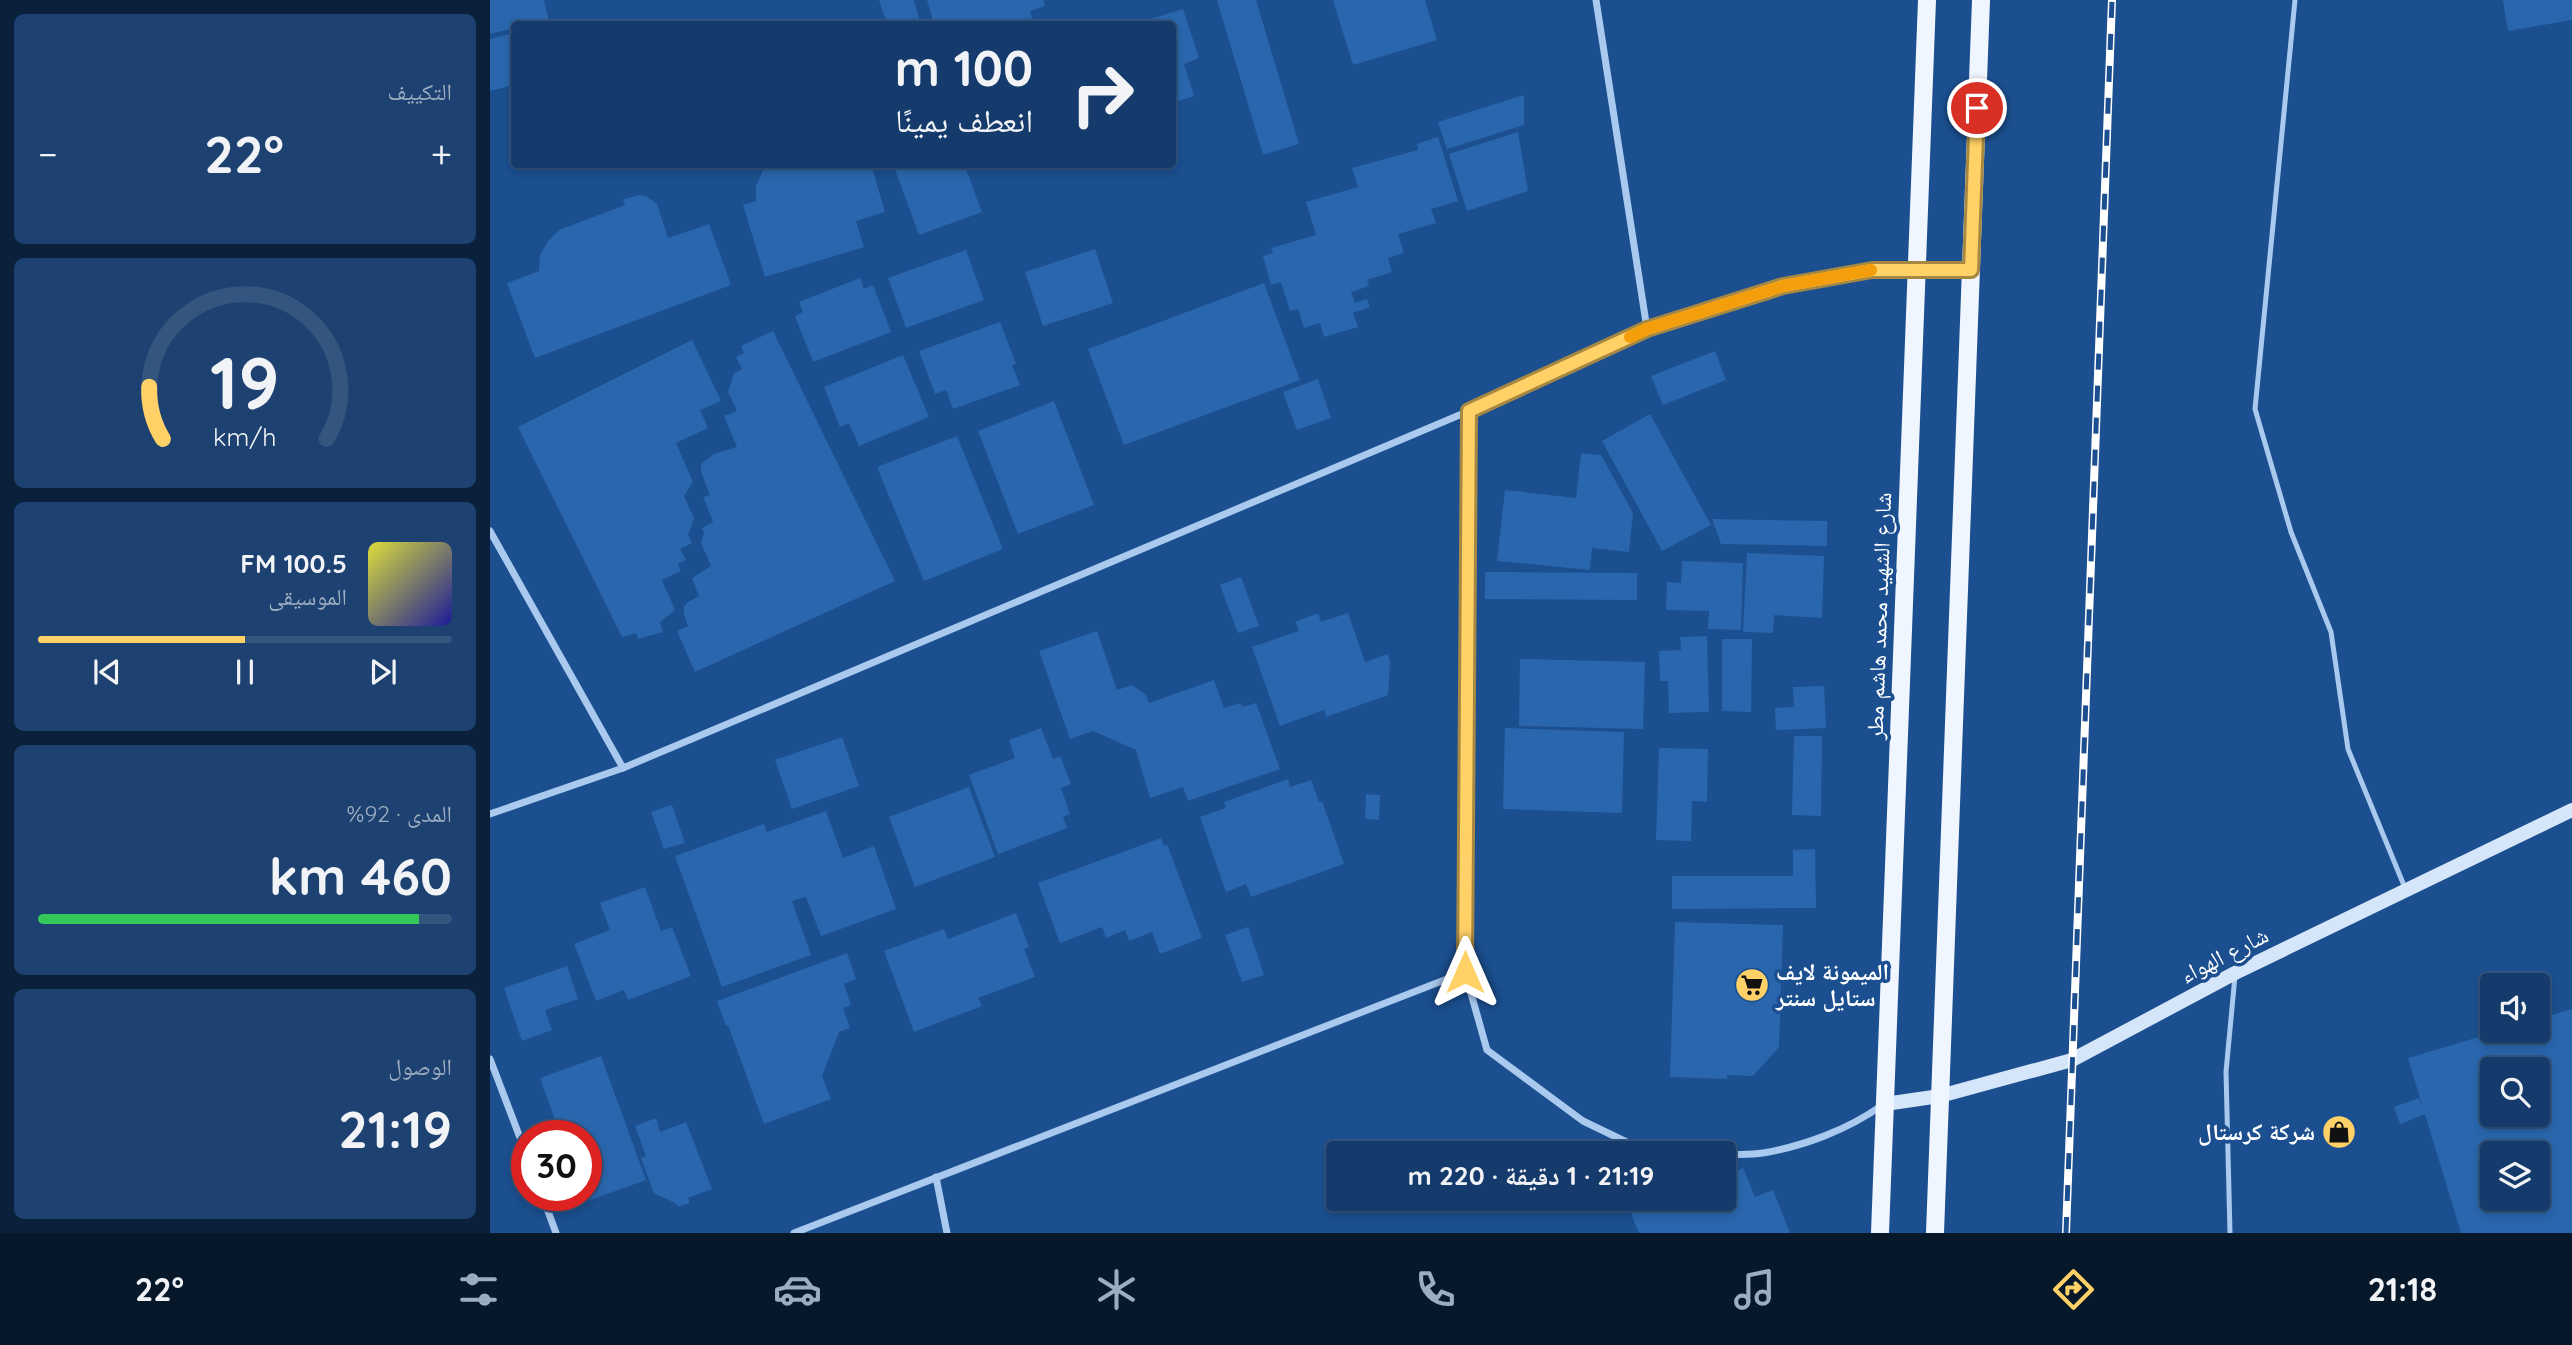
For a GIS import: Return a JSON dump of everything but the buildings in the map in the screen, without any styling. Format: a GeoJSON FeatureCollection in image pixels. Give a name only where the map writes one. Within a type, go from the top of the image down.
{"type":"FeatureCollection","features":[{"type":"Feature","properties":{"kind":"main road","name":"شارع الشهيد محمد هاشم مطر"},"geometry":{"type":"LineString","coordinates":[[1880,1233],[1927,0]]}},
{"type":"Feature","properties":{"kind":"main road"},"geometry":{"type":"LineString","coordinates":[[1935,1233],[1981,0]]}},
{"type":"Feature","properties":{"kind":"street"},"geometry":{"type":"LineString","coordinates":[[1597,0],[1647,329]]}},
{"type":"Feature","properties":{"kind":"street"},"geometry":{"type":"LineString","coordinates":[[490,814],[623,768],[1469,411],[1647,329],[1783,286],[1872,270],[1971,270]]}},
{"type":"Feature","properties":{"kind":"street"},"geometry":{"type":"LineString","coordinates":[[1469,411],[1465,972],[1487,1049],[1583,1121],[1624,1141]]}},
{"type":"Feature","properties":{"kind":"street"},"geometry":{"type":"LineString","coordinates":[[490,531],[623,768]]}},
{"type":"Feature","properties":{"kind":"street","name":"شارع الهواء"},"geometry":{"type":"LineString","coordinates":[[1885,1104],[1940,1096],[2072,1060],[2235,973],[2572,810]]}},
{"type":"Feature","properties":{"kind":"street"},"geometry":{"type":"LineString","coordinates":[[794,1233],[1465,972]]}},
{"type":"Feature","properties":{"kind":"street"},"geometry":{"type":"LineString","coordinates":[[490,1059],[513,1120]]}},
{"type":"Feature","properties":{"kind":"street"},"geometry":{"type":"LineString","coordinates":[[1736,1154],[1763,1153],[1815,1138],[1855,1124],[1885,1104]]}},
{"type":"Feature","properties":{"kind":"street"},"geometry":{"type":"LineString","coordinates":[[936,1177],[947,1233]]}},
{"type":"Feature","properties":{"kind":"street"},"geometry":{"type":"LineString","coordinates":[[548,1211],[556,1233]]}},
{"type":"Feature","properties":{"kind":"lane"},"geometry":{"type":"LineString","coordinates":[[2295,0],[2255,409],[2291,532],[2331,632],[2348,749],[2406,891]]}},
{"type":"Feature","properties":{"kind":"lane"},"geometry":{"type":"LineString","coordinates":[[2230,1233],[2226,1072],[2235,973]]}},
{"type":"Feature","properties":{"kind":"railway"},"geometry":{"type":"LineString","coordinates":[[2066,1233],[2112,0]]}},
{"type":"Feature","properties":{"kind":"slow traffic"},"geometry":{"type":"LineString","coordinates":[[1630,337],[1647,329],[1783,286],[1871,270]]}},
{"type":"Feature","properties":{"kind":"place","name":"الميمونة لايف ستايل سنتر"},"geometry":{"type":"Point","coordinates":[1752,985]}},
{"type":"Feature","properties":{"kind":"place","name":"شركة كرستال"},"geometry":{"type":"Point","coordinates":[2339,1132]}},
{"type":"Feature","properties":{"kind":"route"},"geometry":{"type":"LineString","coordinates":[[1465,972],[1469,411],[1647,329],[1783,286],[1872,270],[1971,270],[1977,108]]}}]}
